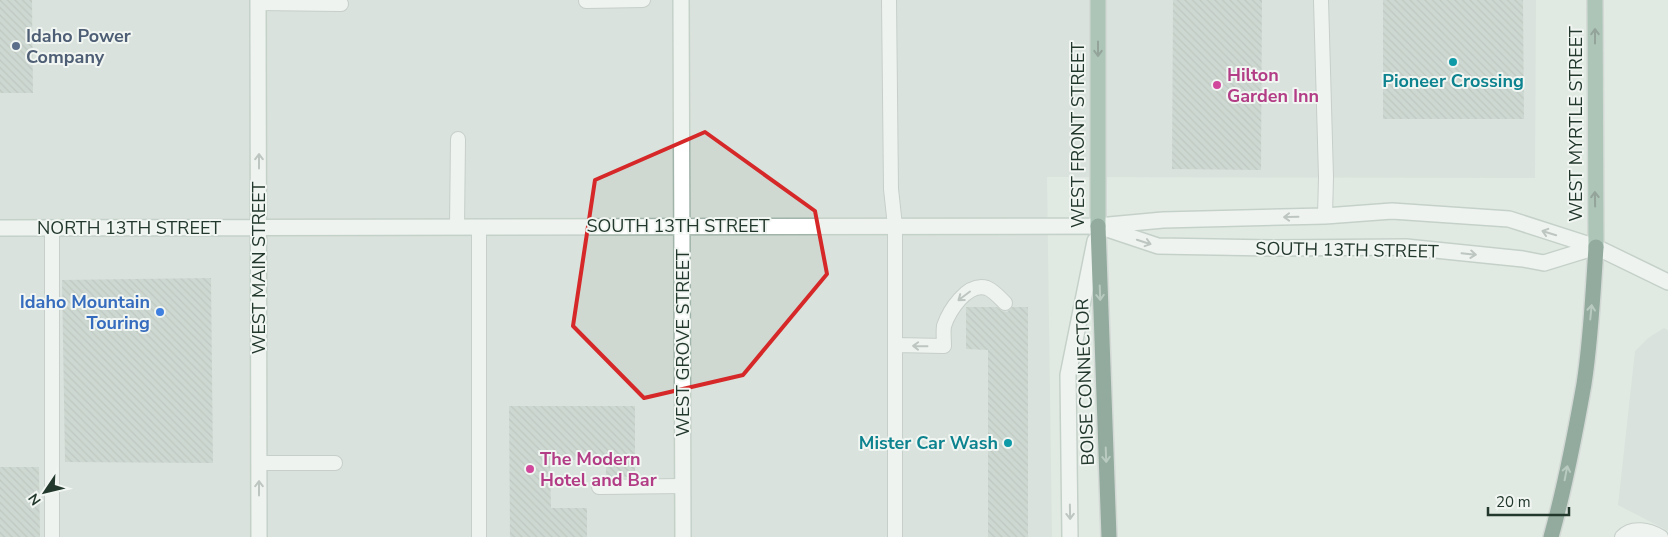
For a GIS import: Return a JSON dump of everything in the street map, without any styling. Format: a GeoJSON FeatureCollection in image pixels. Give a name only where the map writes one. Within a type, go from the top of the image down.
{"type":"FeatureCollection","features":[{"type":"Feature","properties":{"kind":"highway","name":"BOISE CONNECTOR"},"geometry":{"type":"LineString","coordinates":[[1098,226],[1109,537]]}},
{"type":"Feature","properties":{"kind":"highway"},"geometry":{"type":"LineString","coordinates":[[1551,537],[1559,508],[1584,383],[1596,248]]}},
{"type":"Feature","properties":{"kind":"main road","name":"WEST FRONT STREET"},"geometry":{"type":"LineString","coordinates":[[1098,0],[1098,226]]}},
{"type":"Feature","properties":{"kind":"main road","name":"WEST MYRTLE STREET"},"geometry":{"type":"LineString","coordinates":[[1595,0],[1596,248]]}},
{"type":"Feature","properties":{"kind":"street","name":"WEST GROVE STREET"},"geometry":{"type":"LineString","coordinates":[[681,0],[683,537]]}},
{"type":"Feature","properties":{"kind":"street","name":"WEST MAIN STREET"},"geometry":{"type":"LineString","coordinates":[[258,2],[259,537]]}},
{"type":"Feature","properties":{"kind":"street","name":"SOUTH 13TH STREET"},"geometry":{"type":"LineString","coordinates":[[259,228],[1098,226],[1163,220],[1325,216],[1392,211],[1509,220],[1596,248],[1668,282]]}},
{"type":"Feature","properties":{"kind":"street","name":"SOUTH 13TH STREET"},"geometry":{"type":"LineString","coordinates":[[1098,226],[1158,246],[1275,248],[1406,247],[1523,259],[1544,263],[1596,248]]}},
{"type":"Feature","properties":{"kind":"street","name":"WEST FRONT STREET"},"geometry":{"type":"LineString","coordinates":[[1070,537],[1068,375],[1098,226]]}},
{"type":"Feature","properties":{"kind":"street","name":"NORTH 13TH STREET"},"geometry":{"type":"LineString","coordinates":[[0,228],[259,228]]}},
{"type":"Feature","properties":{"kind":"lane"},"geometry":{"type":"LineString","coordinates":[[586,1],[643,0]]}},
{"type":"Feature","properties":{"kind":"lane"},"geometry":{"type":"LineString","coordinates":[[889,0],[892,189],[895,226],[895,537]]}},
{"type":"Feature","properties":{"kind":"lane"},"geometry":{"type":"LineString","coordinates":[[1321,0],[1326,177],[1325,216]]}},
{"type":"Feature","properties":{"kind":"lane"},"geometry":{"type":"LineString","coordinates":[[258,2],[341,4]]}},
{"type":"Feature","properties":{"kind":"lane"},"geometry":{"type":"LineString","coordinates":[[457,227],[458,139]]}},
{"type":"Feature","properties":{"kind":"lane"},"geometry":{"type":"LineString","coordinates":[[479,227],[479,537]]}},
{"type":"Feature","properties":{"kind":"lane"},"geometry":{"type":"LineString","coordinates":[[52,228],[52,537]]}},
{"type":"Feature","properties":{"kind":"lane"},"geometry":{"type":"LineString","coordinates":[[895,345],[944,346],[944,328],[954,305],[962,296],[975,289],[986,288],[995,293],[1005,303]]}},
{"type":"Feature","properties":{"kind":"lane"},"geometry":{"type":"LineString","coordinates":[[259,463],[335,463]]}},
{"type":"Feature","properties":{"kind":"lane"},"geometry":{"type":"LineString","coordinates":[[599,486],[683,486]]}},
{"type":"Feature","properties":{"kind":"lane"},"geometry":{"type":"LineString","coordinates":[[1622,537],[1624,534],[1636,530],[1653,533],[1661,537]]}},
{"type":"Feature","properties":{"kind":"highlighted area"},"geometry":{"type":"Polygon","coordinates":[[[705,132],[815,211],[827,274],[743,375],[644,398],[573,326],[595,180],[705,132]]]}},
{"type":"Feature","properties":{"kind":"shaded area"},"geometry":{"type":"Polygon","coordinates":[[[0,0],[1536,0],[1535,178],[1047,177],[1052,537],[0,537],[0,0]]]}},
{"type":"Feature","properties":{"kind":"shaded area"},"geometry":{"type":"Polygon","coordinates":[[[1664,328],[1668,330],[1668,531],[1618,505],[1635,351],[1648,338],[1664,328]]]}},
{"type":"Feature","properties":{"kind":"building","name":"Idaho Power Company"},"geometry":{"type":"Polygon","coordinates":[[[0,0],[32,0],[33,93],[0,93],[0,0]]]}},
{"type":"Feature","properties":{"kind":"building","name":"Hilton Garden Inn"},"geometry":{"type":"Polygon","coordinates":[[[1173,0],[1262,0],[1261,170],[1172,169],[1173,0]]]}},
{"type":"Feature","properties":{"kind":"building","name":"Pioneer Crossing"},"geometry":{"type":"Polygon","coordinates":[[[1383,0],[1523,0],[1524,119],[1383,119],[1383,0]]]}},
{"type":"Feature","properties":{"kind":"building"},"geometry":{"type":"Polygon","coordinates":[[[211,278],[213,463],[65,462],[62,280],[211,278]]]}},
{"type":"Feature","properties":{"kind":"building","name":"Mister Car Wash"},"geometry":{"type":"Polygon","coordinates":[[[966,307],[997,307],[1007,312],[1012,307],[1028,307],[1028,537],[988,537],[988,350],[966,349],[966,307]]]}},
{"type":"Feature","properties":{"kind":"building","name":"The Modern Hotel and Bar"},"geometry":{"type":"Polygon","coordinates":[[[509,406],[635,406],[635,477],[606,478],[606,460],[550,460],[551,508],[587,508],[587,537],[510,537],[509,406]]]}},
{"type":"Feature","properties":{"kind":"building"},"geometry":{"type":"Polygon","coordinates":[[[0,467],[39,467],[40,537],[0,537],[0,467]]]}},
{"type":"Feature","properties":{"kind":"place","name":"Idaho Power Company"},"geometry":{"type":"Point","coordinates":[16,46]}},
{"type":"Feature","properties":{"kind":"place","name":"Pioneer Crossing"},"geometry":{"type":"Point","coordinates":[1453,62]}},
{"type":"Feature","properties":{"kind":"place","name":"Hilton Garden Inn"},"geometry":{"type":"Point","coordinates":[1217,85]}},
{"type":"Feature","properties":{"kind":"place","name":"Idaho Mountain Touring"},"geometry":{"type":"Point","coordinates":[160,312]}},
{"type":"Feature","properties":{"kind":"place","name":"Mister Car Wash"},"geometry":{"type":"Point","coordinates":[1008,443]}},
{"type":"Feature","properties":{"kind":"place","name":"The Modern Hotel and Bar"},"geometry":{"type":"Point","coordinates":[530,469]}}]}
